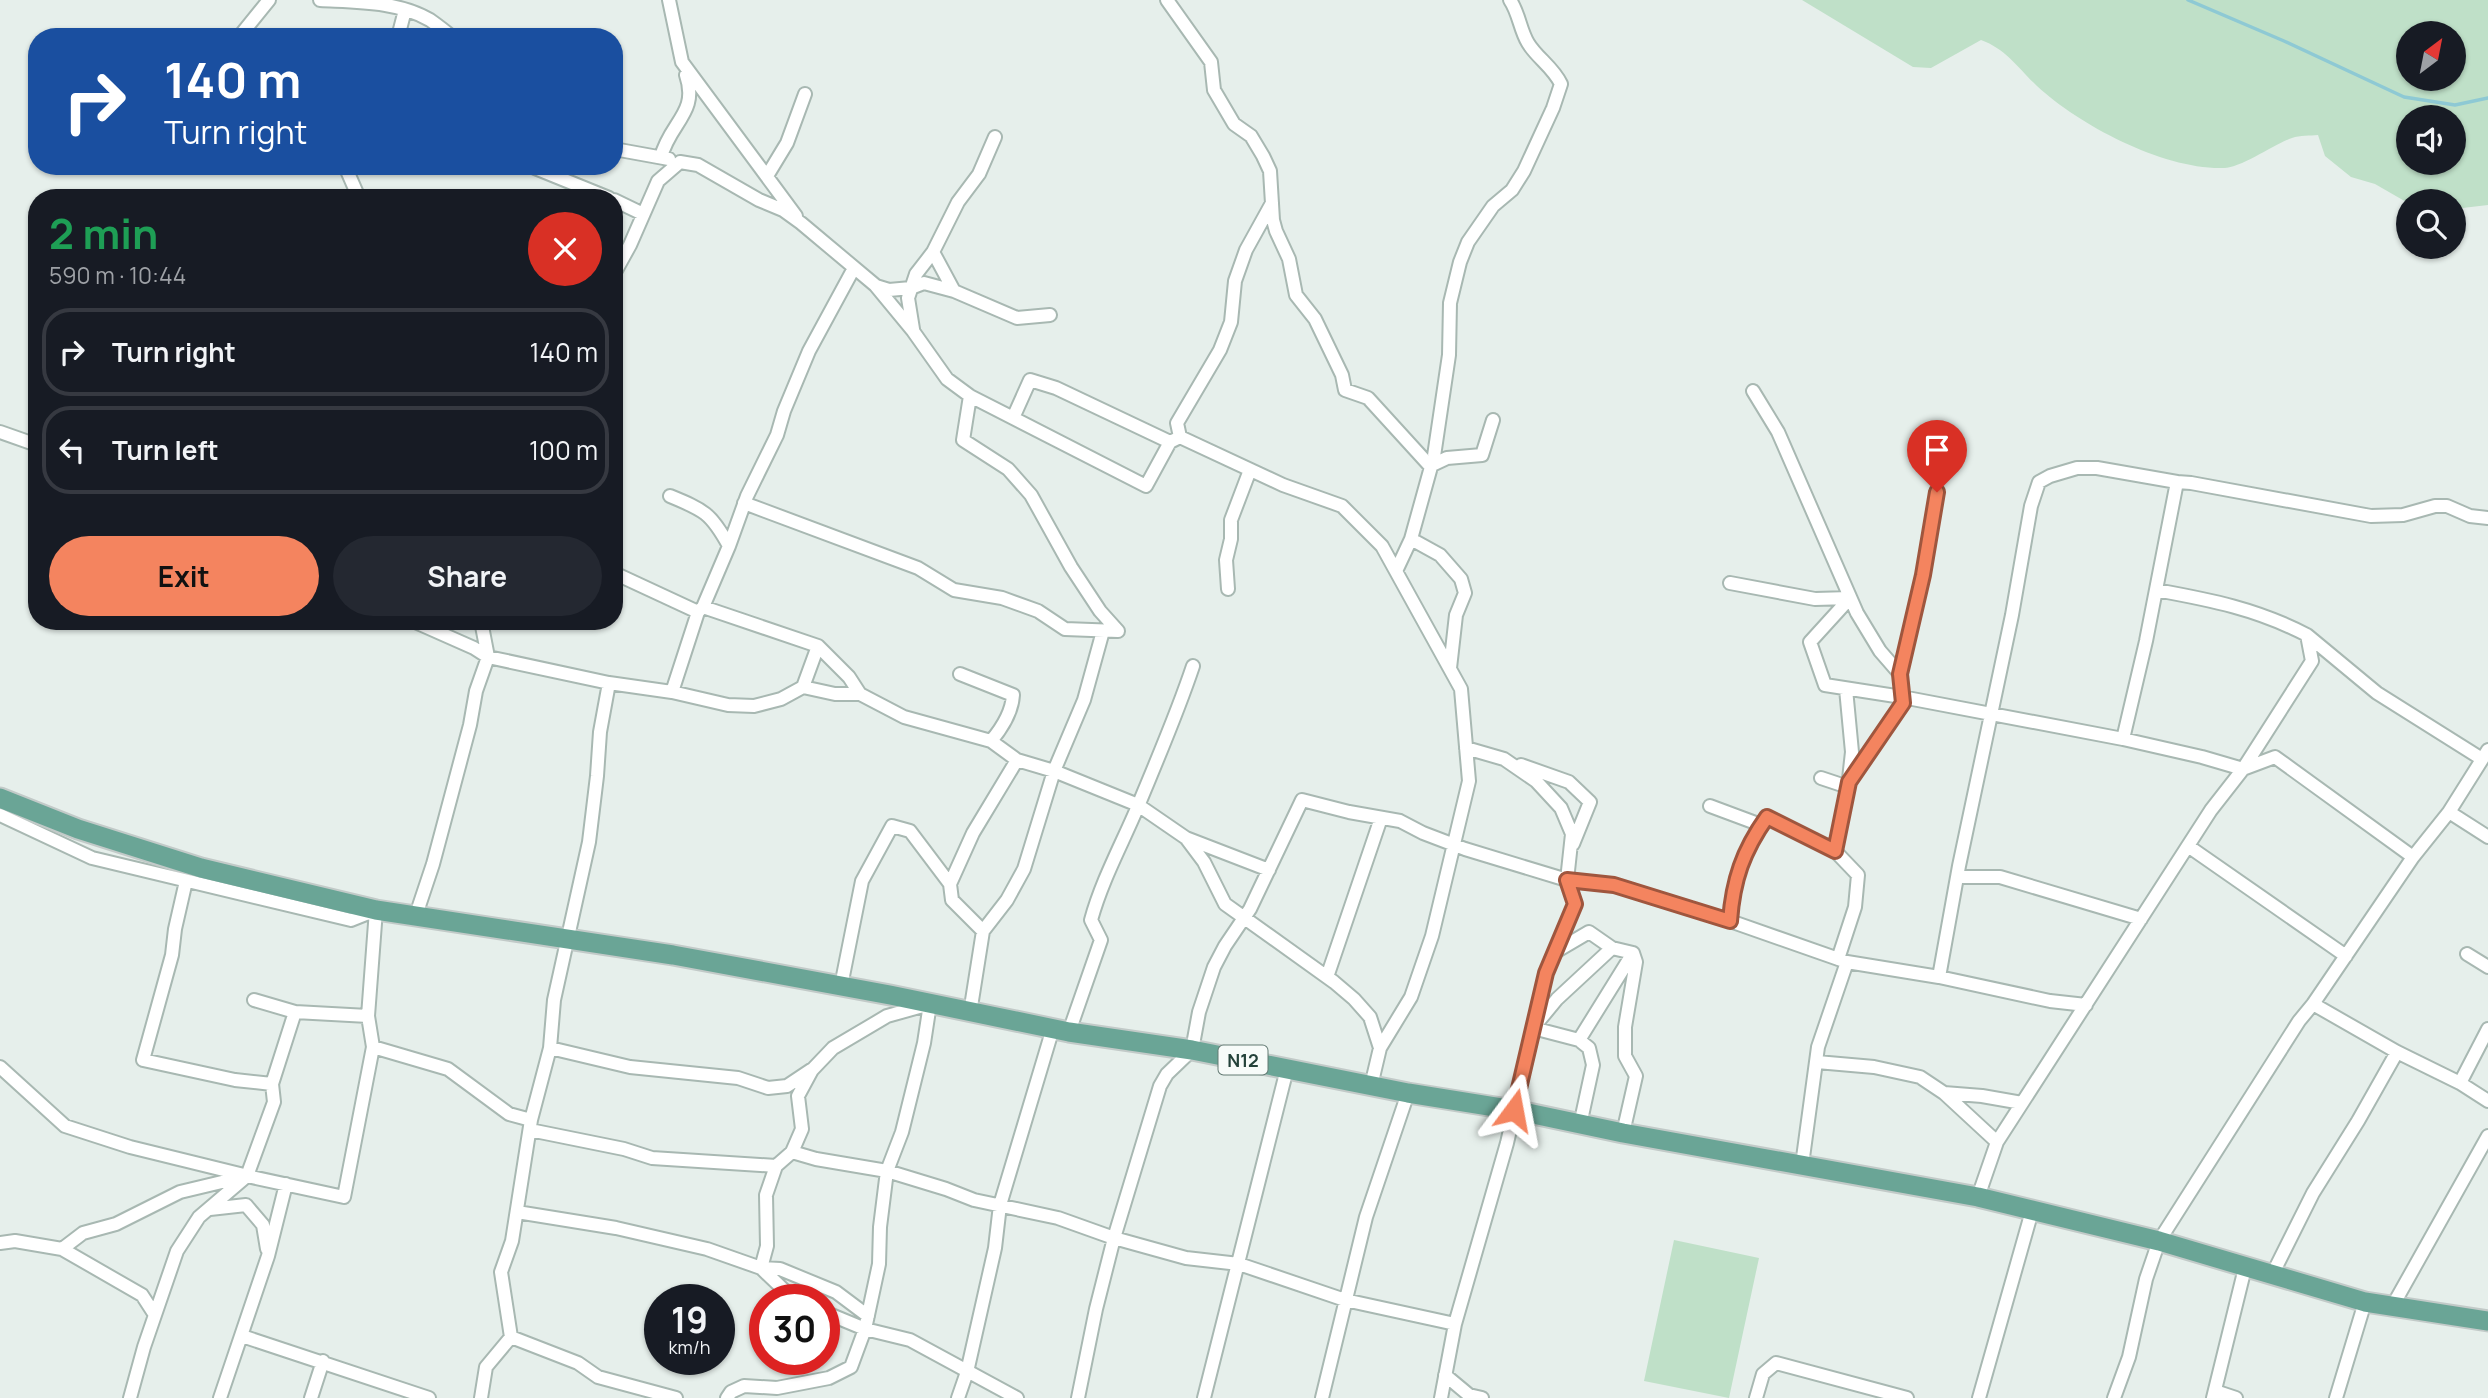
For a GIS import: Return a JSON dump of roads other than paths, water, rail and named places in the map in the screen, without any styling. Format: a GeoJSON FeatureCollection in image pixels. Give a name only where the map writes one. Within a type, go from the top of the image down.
{"type":"FeatureCollection","features":[{"type":"Feature","properties":{"kind":"main road","name":"N12"},"geometry":{"type":"LineString","coordinates":[[0,798],[78,829],[201,869],[376,910],[673,955],[1061,1030],[1192,1050],[1408,1093],[1514,1110],[1622,1133],[1978,1197],[2158,1241],[2365,1302],[2488,1321]]}},
{"type":"Feature","properties":{"kind":"street"},"geometry":{"type":"LineString","coordinates":[[246,28],[269,0]]}},
{"type":"Feature","properties":{"kind":"street"},"geometry":{"type":"LineString","coordinates":[[320,0],[362,2],[405,10],[428,19],[440,28]]}},
{"type":"Feature","properties":{"kind":"street"},"geometry":{"type":"LineString","coordinates":[[661,157],[665,142],[690,104],[691,89],[682,62],[669,0]]}},
{"type":"Feature","properties":{"kind":"street"},"geometry":{"type":"LineString","coordinates":[[1167,0],[1211,62],[1214,90],[1234,124],[1251,136],[1258,145],[1270,171],[1276,231],[1289,259],[1296,295],[1315,319],[1342,375],[1345,390],[1368,398],[1430,466]]}},
{"type":"Feature","properties":{"kind":"street"},"geometry":{"type":"LineString","coordinates":[[1396,571],[1411,539],[1430,466],[1449,355],[1450,303],[1460,262],[1468,242],[1493,206],[1513,190],[1524,171],[1561,84],[1556,73],[1528,43],[1510,0]]}},
{"type":"Feature","properties":{"kind":"street"},"geometry":{"type":"LineString","coordinates":[[400,28],[405,10]]}},
{"type":"Feature","properties":{"kind":"street"},"geometry":{"type":"LineString","coordinates":[[682,62],[801,223]]}},
{"type":"Feature","properties":{"kind":"street"},"geometry":{"type":"LineString","coordinates":[[767,176],[788,143],[805,94]]}},
{"type":"Feature","properties":{"kind":"street"},"geometry":{"type":"LineString","coordinates":[[913,331],[908,298],[916,274],[933,252],[958,202],[979,174],[995,137]]}},
{"type":"Feature","properties":{"kind":"street"},"geometry":{"type":"LineString","coordinates":[[623,151],[698,165],[759,200],[783,210],[875,285],[913,331],[947,379],[970,396],[1146,486],[1175,440],[1177,423],[1220,349],[1231,322],[1236,281],[1246,250],[1272,203]]}},
{"type":"Feature","properties":{"kind":"street"},"geometry":{"type":"LineString","coordinates":[[623,258],[658,181],[680,162]]}},
{"type":"Feature","properties":{"kind":"street"},"geometry":{"type":"LineString","coordinates":[[553,175],[587,189]]}},
{"type":"Feature","properties":{"kind":"street"},"geometry":{"type":"LineString","coordinates":[[623,204],[643,214]]}},
{"type":"Feature","properties":{"kind":"street"},"geometry":{"type":"LineString","coordinates":[[933,252],[954,291]]}},
{"type":"Feature","properties":{"kind":"street"},"geometry":{"type":"LineString","coordinates":[[672,692],[700,609],[729,546],[744,503],[777,435],[809,351],[854,268]]}},
{"type":"Feature","properties":{"kind":"street"},"geometry":{"type":"LineString","coordinates":[[875,285],[890,290],[911,288],[924,283],[954,291],[1017,318],[1050,314]]}},
{"type":"Feature","properties":{"kind":"street"},"geometry":{"type":"LineString","coordinates":[[1013,418],[1030,380],[1056,388],[1283,485],[1342,506],[1382,546],[1461,689],[1469,782],[1452,843],[1432,936],[1411,997],[1380,1048],[1371,1086]]}},
{"type":"Feature","properties":{"kind":"street"},"geometry":{"type":"LineString","coordinates":[[1753,391],[1778,432],[1857,613],[1880,650],[1900,674]]}},
{"type":"Feature","properties":{"kind":"street"},"geometry":{"type":"LineString","coordinates":[[744,503],[918,568],[954,590],[1002,598],[1038,611],[1065,629],[1118,631],[1100,611],[1031,495],[1008,469],[963,440],[970,396]]}},
{"type":"Feature","properties":{"kind":"street"},"geometry":{"type":"LineString","coordinates":[[1430,466],[1447,458],[1482,455],[1493,420]]}},
{"type":"Feature","properties":{"kind":"street"},"geometry":{"type":"LineString","coordinates":[[0,432],[28,442]]}},
{"type":"Feature","properties":{"kind":"street"},"geometry":{"type":"LineString","coordinates":[[1940,977],[1957,877],[2031,506],[2039,482],[2077,468],[2097,468],[2371,516],[2403,515],[2435,506],[2447,506],[2470,516],[2488,518]]}},
{"type":"Feature","properties":{"kind":"street"},"geometry":{"type":"LineString","coordinates":[[1228,589],[1226,560],[1231,539],[1231,520],[1250,470]]}},
{"type":"Feature","properties":{"kind":"street"},"geometry":{"type":"LineString","coordinates":[[2123,739],[2177,482]]}},
{"type":"Feature","properties":{"kind":"street"},"geometry":{"type":"LineString","coordinates":[[1849,784],[1903,703],[1900,674],[1923,575],[1937,492]]}},
{"type":"Feature","properties":{"kind":"street"},"geometry":{"type":"LineString","coordinates":[[670,496],[708,514],[729,546]]}},
{"type":"Feature","properties":{"kind":"street"},"geometry":{"type":"LineString","coordinates":[[1411,539],[1440,555],[1461,579],[1465,593],[1456,615],[1450,669]]}},
{"type":"Feature","properties":{"kind":"street"},"geometry":{"type":"LineString","coordinates":[[623,577],[700,609],[818,646],[849,677],[860,694]]}},
{"type":"Feature","properties":{"kind":"street"},"geometry":{"type":"LineString","coordinates":[[1730,583],[1815,599],[1850,598]]}},
{"type":"Feature","properties":{"kind":"street"},"geometry":{"type":"LineString","coordinates":[[2114,1398],[2132,1346],[2146,1279],[2158,1241],[2299,1021],[2413,857],[2449,812],[2485,755],[2378,693],[2307,635],[2267,616],[2221,601],[2156,590]]}},
{"type":"Feature","properties":{"kind":"street"},"geometry":{"type":"LineString","coordinates":[[1850,598],[1810,642],[1825,685],[2123,739],[2243,769],[2274,757],[2413,857]]}},
{"type":"Feature","properties":{"kind":"street"},"geometry":{"type":"LineString","coordinates":[[433,630],[488,657],[728,705],[754,706],[781,699],[803,687],[835,694],[860,694],[904,717],[991,741],[1017,760],[1054,771],[1138,805],[1186,838],[1269,870]]}},
{"type":"Feature","properties":{"kind":"street"},"geometry":{"type":"LineString","coordinates":[[416,915],[433,864],[470,725],[476,691],[488,657],[483,630]]}},
{"type":"Feature","properties":{"kind":"street"},"geometry":{"type":"LineString","coordinates":[[970,1013],[983,931],[1007,900],[1024,869],[1054,771],[1084,700],[1103,631]]}},
{"type":"Feature","properties":{"kind":"street"},"geometry":{"type":"LineString","coordinates":[[1978,1197],[1997,1142],[2211,810],[2243,769],[2312,661],[2307,635]]}},
{"type":"Feature","properties":{"kind":"street"},"geometry":{"type":"LineString","coordinates":[[803,687],[818,646]]}},
{"type":"Feature","properties":{"kind":"street"},"geometry":{"type":"LineString","coordinates":[[958,1398],[967,1372],[995,1248],[1000,1205],[1061,1030],[1101,940],[1091,920],[1094,910],[1174,722],[1193,666]]}},
{"type":"Feature","properties":{"kind":"street"},"geometry":{"type":"LineString","coordinates":[[960,674],[1013,695],[1013,703],[1001,729],[991,741]]}},
{"type":"Feature","properties":{"kind":"street"},"geometry":{"type":"LineString","coordinates":[[481,1398],[486,1367],[511,1337],[501,1272],[512,1241],[531,1125],[550,1048],[554,1000],[589,842],[600,732],[609,683]]}},
{"type":"Feature","properties":{"kind":"street"},"geometry":{"type":"LineString","coordinates":[[1835,851],[1849,784],[1852,752],[1846,688]]}},
{"type":"Feature","properties":{"kind":"street"},"geometry":{"type":"LineString","coordinates":[[1466,748],[1569,782],[1590,802],[1570,850]]}},
{"type":"Feature","properties":{"kind":"street"},"geometry":{"type":"LineString","coordinates":[[1441,1398],[1455,1324],[1507,1143],[1546,973],[1575,904],[1567,880],[1572,834],[1561,808],[1536,781],[1504,759]]}},
{"type":"Feature","properties":{"kind":"street"},"geometry":{"type":"LineString","coordinates":[[950,884],[973,834],[1017,760]]}},
{"type":"Feature","properties":{"kind":"street"},"geometry":{"type":"LineString","coordinates":[[1821,778],[1849,784]]}},
{"type":"Feature","properties":{"kind":"street"},"geometry":{"type":"LineString","coordinates":[[1078,1398],[1114,1238],[1160,1086],[1167,1074],[1192,1050],[1199,1012],[1214,967],[1225,946],[1245,919],[1302,800],[1400,821],[1423,833],[1567,880],[1614,885],[1842,960],[1940,977],[2050,1001],[2086,1005]]}},
{"type":"Feature","properties":{"kind":"street"},"geometry":{"type":"LineString","coordinates":[[1710,806],[1761,825]]}},
{"type":"Feature","properties":{"kind":"street"},"geometry":{"type":"LineString","coordinates":[[2449,812],[2488,837]]}},
{"type":"Feature","properties":{"kind":"street"},"geometry":{"type":"LineString","coordinates":[[0,815],[92,858],[351,920],[376,910],[368,1016],[373,1047],[344,1197],[130,1147],[65,1126],[0,1067]]}},
{"type":"Feature","properties":{"kind":"street"},"geometry":{"type":"LineString","coordinates":[[1730,921],[1732,890],[1749,844],[1767,817],[1835,851],[1858,875],[1855,907],[1818,1047],[1802,1165]]}},
{"type":"Feature","properties":{"kind":"street"},"geometry":{"type":"LineString","coordinates":[[1327,977],[1381,818]]}},
{"type":"Feature","properties":{"kind":"street"},"geometry":{"type":"LineString","coordinates":[[841,986],[862,881],[892,827],[910,831],[950,884],[952,900],[983,931]]}},
{"type":"Feature","properties":{"kind":"street"},"geometry":{"type":"LineString","coordinates":[[1186,838],[1204,862],[1225,904],[1327,977],[1353,999],[1370,1017],[1380,1048]]}},
{"type":"Feature","properties":{"kind":"street"},"geometry":{"type":"LineString","coordinates":[[2188,846],[2346,956]]}},
{"type":"Feature","properties":{"kind":"street"},"geometry":{"type":"LineString","coordinates":[[1957,877],[2000,877],[2141,919]]}},
{"type":"Feature","properties":{"kind":"street"},"geometry":{"type":"LineString","coordinates":[[186,881],[171,962],[143,1060],[235,1080],[272,1084]]}},
{"type":"Feature","properties":{"kind":"street"},"geometry":{"type":"LineString","coordinates":[[1555,952],[1590,932],[1612,948],[1633,953]]}},
{"type":"Feature","properties":{"kind":"street"},"geometry":{"type":"LineString","coordinates":[[1533,1028],[1557,999],[1612,948]]}},
{"type":"Feature","properties":{"kind":"street"},"geometry":{"type":"LineString","coordinates":[[1579,1040],[1633,953]]}},
{"type":"Feature","properties":{"kind":"street"},"geometry":{"type":"LineString","coordinates":[[1622,1133],[1636,1076],[1625,1056],[1625,1027],[1636,962],[1633,953]]}},
{"type":"Feature","properties":{"kind":"street"},"geometry":{"type":"LineString","coordinates":[[2468,954],[2488,967]]}},
{"type":"Feature","properties":{"kind":"street"},"geometry":{"type":"LineString","coordinates":[[254,1000],[295,1012],[368,1016]]}},
{"type":"Feature","properties":{"kind":"street"},"geometry":{"type":"LineString","coordinates":[[550,1048],[630,1067],[738,1078],[768,1088],[787,1086],[812,1070],[833,1048],[887,1016],[930,1004],[924,1043],[901,1132],[887,1171],[880,1227],[879,1264],[866,1323],[851,1367],[829,1377],[777,1388],[744,1386],[731,1392],[727,1398]]}},
{"type":"Feature","properties":{"kind":"street"},"geometry":{"type":"LineString","coordinates":[[2313,1004],[2397,1052],[2460,1083],[2488,1101]]}},
{"type":"Feature","properties":{"kind":"street"},"geometry":{"type":"LineString","coordinates":[[130,1398],[177,1251],[199,1217],[247,1176],[274,1102],[272,1084],[295,1012]]}},
{"type":"Feature","properties":{"kind":"street"},"geometry":{"type":"LineString","coordinates":[[1533,1028],[1579,1040],[1589,1048],[1593,1065],[1580,1125]]}},
{"type":"Feature","properties":{"kind":"street"},"geometry":{"type":"LineString","coordinates":[[2460,1083],[2488,1029]]}},
{"type":"Feature","properties":{"kind":"street"},"geometry":{"type":"LineString","coordinates":[[373,1047],[448,1069],[509,1114],[531,1125],[652,1158],[776,1166]]}},
{"type":"Feature","properties":{"kind":"street"},"geometry":{"type":"LineString","coordinates":[[2272,1275],[2313,1193],[2397,1052]]}},
{"type":"Feature","properties":{"kind":"street"},"geometry":{"type":"LineString","coordinates":[[1817,1062],[1874,1067],[1920,1077],[1944,1093],[1997,1142]]}},
{"type":"Feature","properties":{"kind":"street"},"geometry":{"type":"LineString","coordinates":[[1203,1398],[1287,1069]]}},
{"type":"Feature","properties":{"kind":"street"},"geometry":{"type":"LineString","coordinates":[[761,1268],[767,1247],[766,1195],[776,1166],[792,1152],[802,1129],[798,1096],[812,1070]]}},
{"type":"Feature","properties":{"kind":"street"},"geometry":{"type":"LineString","coordinates":[[1322,1398],[1366,1217],[1408,1093]]}},
{"type":"Feature","properties":{"kind":"street"},"geometry":{"type":"LineString","coordinates":[[1944,1093],[2022,1103]]}},
{"type":"Feature","properties":{"kind":"street"},"geometry":{"type":"LineString","coordinates":[[2392,1307],[2488,1136]]}},
{"type":"Feature","properties":{"kind":"street"},"geometry":{"type":"LineString","coordinates":[[792,1152],[816,1159],[887,1171],[974,1200],[1058,1218],[1114,1238],[1186,1258],[1239,1264],[1345,1300],[1455,1324]]}},
{"type":"Feature","properties":{"kind":"street"},"geometry":{"type":"LineString","coordinates":[[62,1249],[83,1233],[116,1224],[180,1192],[247,1176]]}},
{"type":"Feature","properties":{"kind":"street"},"geometry":{"type":"LineString","coordinates":[[220,1398],[268,1256],[286,1184]]}},
{"type":"Feature","properties":{"kind":"street"},"geometry":{"type":"LineString","coordinates":[[209,1209],[246,1205],[264,1225],[268,1256]]}},
{"type":"Feature","properties":{"kind":"street"},"geometry":{"type":"LineString","coordinates":[[1979,1398],[2032,1211]]}},
{"type":"Feature","properties":{"kind":"street"},"geometry":{"type":"LineString","coordinates":[[517,1212],[641,1234],[706,1249],[761,1268],[780,1269],[836,1292],[866,1323]]}},
{"type":"Feature","properties":{"kind":"street"},"geometry":{"type":"LineString","coordinates":[[0,1243],[15,1241],[62,1249],[142,1295],[155,1315]]}},
{"type":"Feature","properties":{"kind":"street"},"geometry":{"type":"LineString","coordinates":[[761,1268],[778,1284]]}},
{"type":"Feature","properties":{"kind":"street"},"geometry":{"type":"LineString","coordinates":[[2236,1398],[2214,1395],[2245,1268]]}},
{"type":"Feature","properties":{"kind":"street"},"geometry":{"type":"LineString","coordinates":[[142,1295],[164,1290]]}},
{"type":"Feature","properties":{"kind":"street"},"geometry":{"type":"LineString","coordinates":[[2336,1398],[2365,1302]]}},
{"type":"Feature","properties":{"kind":"street"},"geometry":{"type":"LineString","coordinates":[[840,1316],[910,1340],[1017,1398]]}},
{"type":"Feature","properties":{"kind":"street"},"geometry":{"type":"LineString","coordinates":[[242,1336],[429,1398]]}},
{"type":"Feature","properties":{"kind":"street"},"geometry":{"type":"LineString","coordinates":[[511,1337],[578,1363],[598,1377],[676,1398]]}},
{"type":"Feature","properties":{"kind":"street"},"geometry":{"type":"LineString","coordinates":[[311,1398],[323,1361]]}},
{"type":"Feature","properties":{"kind":"street"},"geometry":{"type":"LineString","coordinates":[[1756,1398],[1763,1374],[1776,1363],[1907,1398]]}},
{"type":"Feature","properties":{"kind":"street"},"geometry":{"type":"LineString","coordinates":[[1445,1375],[1469,1395],[1482,1398]]}},
{"type":"Feature","properties":{"kind":"waterway"},"geometry":{"type":"LineString","coordinates":[[2188,0],[2404,97],[2455,105],[2488,98]]}}]}
